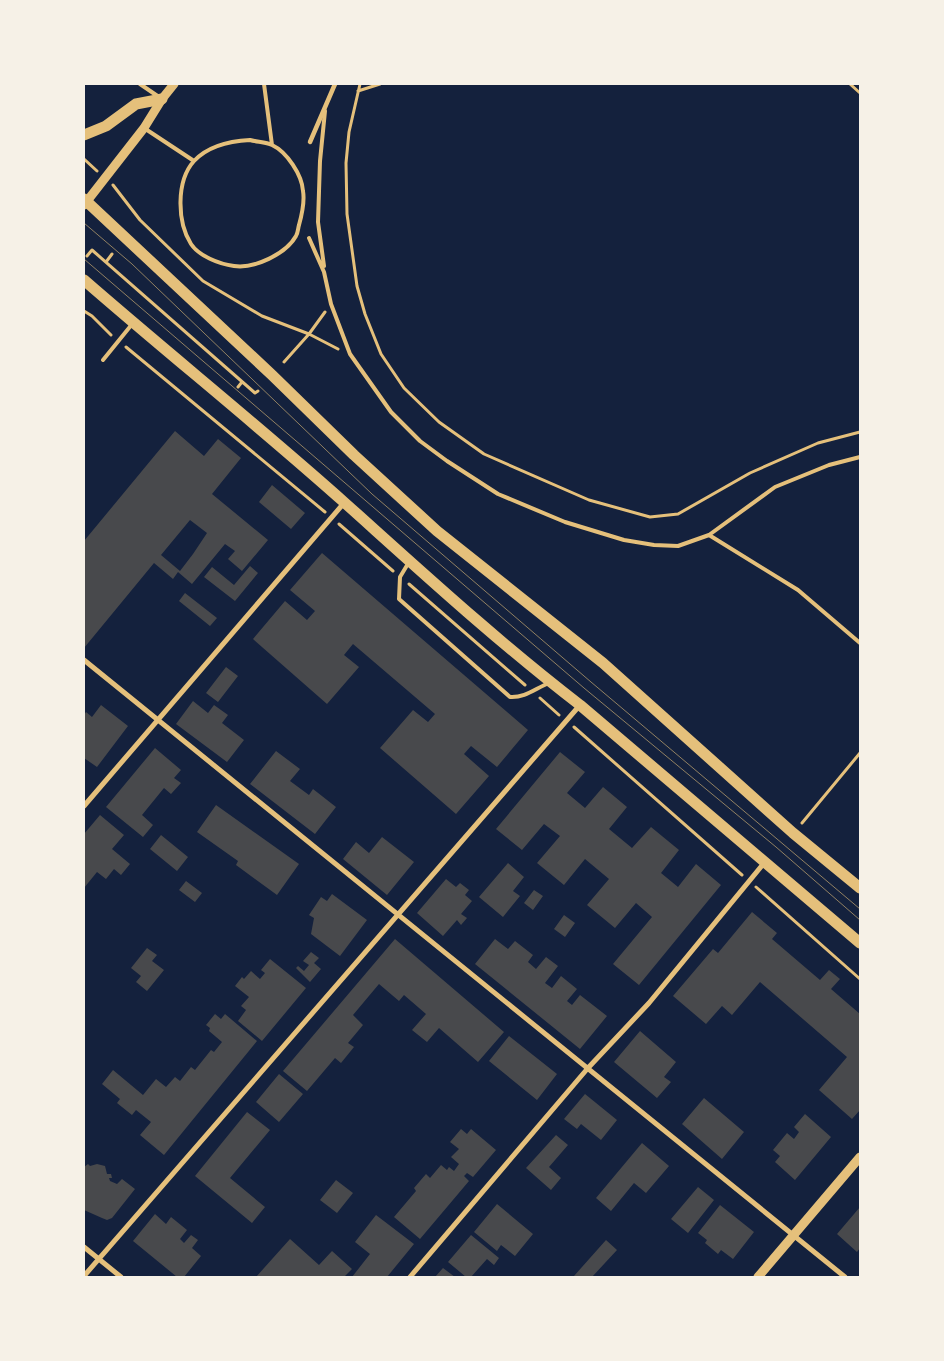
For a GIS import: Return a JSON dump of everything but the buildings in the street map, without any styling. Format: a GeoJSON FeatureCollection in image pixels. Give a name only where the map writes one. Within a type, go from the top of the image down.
{"type":"FeatureCollection","features":[{"type":"Feature","properties":{"kind":"main road"},"geometry":{"type":"LineString","coordinates":[[84,135],[106,126],[136,104],[162,99]]}},
{"type":"Feature","properties":{"kind":"main road"},"geometry":{"type":"LineString","coordinates":[[85,202],[272,375],[354,456],[438,531],[603,663],[793,833],[860,888]]}},
{"type":"Feature","properties":{"kind":"main road"},"geometry":{"type":"LineString","coordinates":[[84,280],[345,502],[409,562],[860,943]]}},
{"type":"Feature","properties":{"kind":"street"},"geometry":{"type":"LineString","coordinates":[[85,202],[144,128],[174,84]]}},
{"type":"Feature","properties":{"kind":"street"},"geometry":{"type":"LineString","coordinates":[[310,142],[335,84]]}},
{"type":"Feature","properties":{"kind":"street"},"geometry":{"type":"LineString","coordinates":[[84,806],[345,502]]}},
{"type":"Feature","properties":{"kind":"street"},"geometry":{"type":"LineString","coordinates":[[84,660],[845,1277]]}},
{"type":"Feature","properties":{"kind":"street"},"geometry":{"type":"LineString","coordinates":[[84,1276],[580,705]]}},
{"type":"Feature","properties":{"kind":"street"},"geometry":{"type":"LineString","coordinates":[[410,1277],[588,1068],[649,1003],[764,863]]}},
{"type":"Feature","properties":{"kind":"street"},"geometry":{"type":"LineString","coordinates":[[758,1277],[860,1156]]}},
{"type":"Feature","properties":{"kind":"street"},"geometry":{"type":"LineString","coordinates":[[84,1247],[121,1277]]}},
{"type":"Feature","properties":{"kind":"lane"},"geometry":{"type":"LineString","coordinates":[[140,84],[162,99]]}},
{"type":"Feature","properties":{"kind":"lane"},"geometry":{"type":"LineString","coordinates":[[264,84],[272,145]]}},
{"type":"Feature","properties":{"kind":"lane"},"geometry":{"type":"LineString","coordinates":[[325,109],[320,162],[318,222],[324,272],[331,304],[350,354],[391,412],[420,441],[446,461],[498,494],[565,522],[624,540],[654,545],[678,546],[709,535],[775,487],[829,464],[860,457]]}},
{"type":"Feature","properties":{"kind":"lane"},"geometry":{"type":"LineString","coordinates":[[144,128],[194,161]]}},
{"type":"Feature","properties":{"kind":"lane"},"geometry":{"type":"LineString","coordinates":[[250,140],[272,145],[292,162],[303,190],[302,212],[296,236],[278,254],[261,263],[235,267],[208,259],[191,244],[181,219],[180,198],[184,179],[194,161],[211,148],[229,141],[250,140]]}},
{"type":"Feature","properties":{"kind":"lane"},"geometry":{"type":"LineString","coordinates":[[310,238],[324,272]]}},
{"type":"Feature","properties":{"kind":"lane"},"geometry":{"type":"LineString","coordinates":[[103,360],[133,322]]}},
{"type":"Feature","properties":{"kind":"lane"},"geometry":{"type":"LineString","coordinates":[[709,535],[798,590],[860,643]]}},
{"type":"Feature","properties":{"kind":"lane"},"geometry":{"type":"LineString","coordinates":[[409,562],[400,577],[399,599],[510,697],[520,698],[551,683]]}},
{"type":"Feature","properties":{"kind":"path"},"geometry":{"type":"LineString","coordinates":[[360,84],[349,132],[346,163],[347,214],[357,286],[365,314],[381,354],[404,388],[439,422],[484,454],[589,500],[650,517],[678,514],[750,473],[818,443],[860,432]]}},
{"type":"Feature","properties":{"kind":"path"},"geometry":{"type":"LineString","coordinates":[[358,91],[380,84]]}},
{"type":"Feature","properties":{"kind":"path"},"geometry":{"type":"LineString","coordinates":[[850,84],[860,93]]}},
{"type":"Feature","properties":{"kind":"path"},"geometry":{"type":"LineString","coordinates":[[105,179],[116,188],[140,220],[203,281],[262,316],[309,334],[350,354]]}},
{"type":"Feature","properties":{"kind":"path"},"geometry":{"type":"LineString","coordinates":[[87,256],[92,250],[242,382],[255,393],[258,391]]}},
{"type":"Feature","properties":{"kind":"path"},"geometry":{"type":"LineString","coordinates":[[106,262],[112,254]]}},
{"type":"Feature","properties":{"kind":"path"},"geometry":{"type":"LineString","coordinates":[[284,362],[309,334],[331,304]]}},
{"type":"Feature","properties":{"kind":"path"},"geometry":{"type":"LineString","coordinates":[[84,311],[332,518],[566,720],[860,979]]}},
{"type":"Feature","properties":{"kind":"path"},"geometry":{"type":"LineString","coordinates":[[238,387],[242,382]]}},
{"type":"Feature","properties":{"kind":"path"},"geometry":{"type":"LineString","coordinates":[[793,833],[860,753]]}},
{"type":"Feature","properties":{"kind":"tram line"},"geometry":{"type":"LineString","coordinates":[[84,223],[132,264],[372,494],[860,909]]}},
{"type":"Feature","properties":{"kind":"tram line"},"geometry":{"type":"LineString","coordinates":[[84,259],[584,688],[776,847],[860,920]]}}]}
